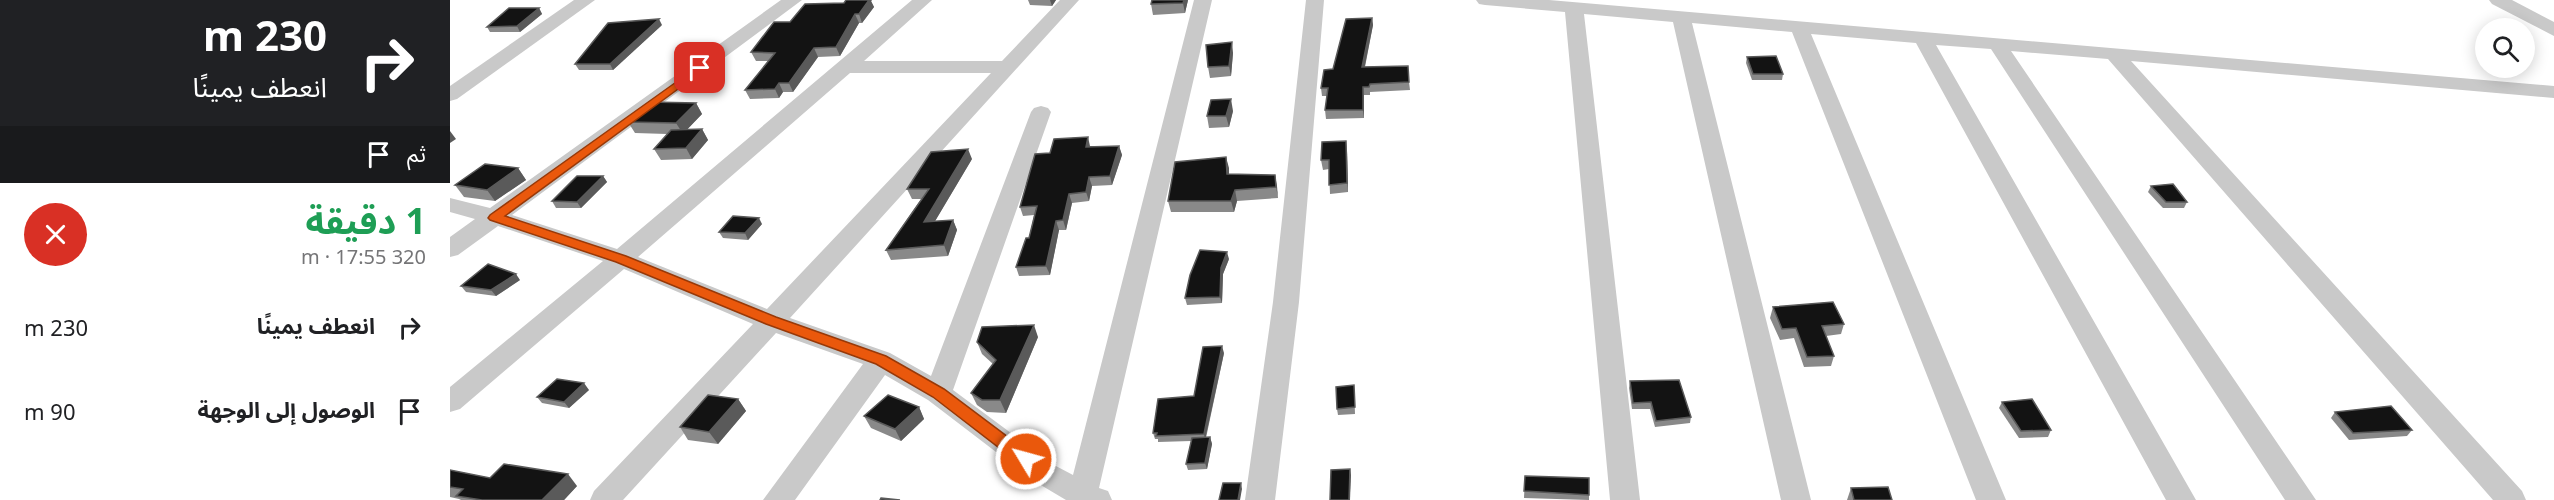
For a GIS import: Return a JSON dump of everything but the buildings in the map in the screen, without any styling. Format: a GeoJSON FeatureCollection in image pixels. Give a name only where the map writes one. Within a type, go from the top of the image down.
{"type":"FeatureCollection","features":[{"type":"Feature","properties":{"kind":"street"},"geometry":{"type":"LineString","coordinates":[[450,95],[586,0]]}},
{"type":"Feature","properties":{"kind":"street"},"geometry":{"type":"LineString","coordinates":[[450,249],[793,0]]}},
{"type":"Feature","properties":{"kind":"street"},"geometry":{"type":"LineString","coordinates":[[450,402],[923,0]]}},
{"type":"Feature","properties":{"kind":"street"},"geometry":{"type":"LineString","coordinates":[[605,500],[1070,0]]}},
{"type":"Feature","properties":{"kind":"street"},"geometry":{"type":"LineString","coordinates":[[450,205],[621,259],[771,321],[881,360],[939,393],[1044,472],[1087,498],[1203,0]]}},
{"type":"Feature","properties":{"kind":"street"},"geometry":{"type":"LineString","coordinates":[[1260,500],[1286,302],[1315,0]]}},
{"type":"Feature","properties":{"kind":"street"},"geometry":{"type":"LineString","coordinates":[[1485,0],[2554,92]]}},
{"type":"Feature","properties":{"kind":"street"},"geometry":{"type":"LineString","coordinates":[[2498,0],[2554,30]]}},
{"type":"Feature","properties":{"kind":"street"},"geometry":{"type":"LineString","coordinates":[[1574,8],[1625,500]]}},
{"type":"Feature","properties":{"kind":"street"},"geometry":{"type":"LineString","coordinates":[[1681,17],[1796,500]]}},
{"type":"Feature","properties":{"kind":"street"},"geometry":{"type":"LineString","coordinates":[[1799,27],[1990,500]]}},
{"type":"Feature","properties":{"kind":"street"},"geometry":{"type":"LineString","coordinates":[[1923,38],[2181,500]]}},
{"type":"Feature","properties":{"kind":"street"},"geometry":{"type":"LineString","coordinates":[[1997,44],[2301,500]]}},
{"type":"Feature","properties":{"kind":"street"},"geometry":{"type":"LineString","coordinates":[[2114,54],[2511,500]]}},
{"type":"Feature","properties":{"kind":"street"},"geometry":{"type":"LineString","coordinates":[[845,67],[1007,67]]}},
{"type":"Feature","properties":{"kind":"street"},"geometry":{"type":"LineString","coordinates":[[939,393],[1041,112]]}},
{"type":"Feature","properties":{"kind":"street"},"geometry":{"type":"LineString","coordinates":[[778,500],[881,360]]}},
{"type":"Feature","properties":{"kind":"route"},"geometry":{"type":"LineString","coordinates":[[700,68],[495,218],[621,259],[771,321],[834,341],[881,360],[939,393],[1026,459]]}}]}
